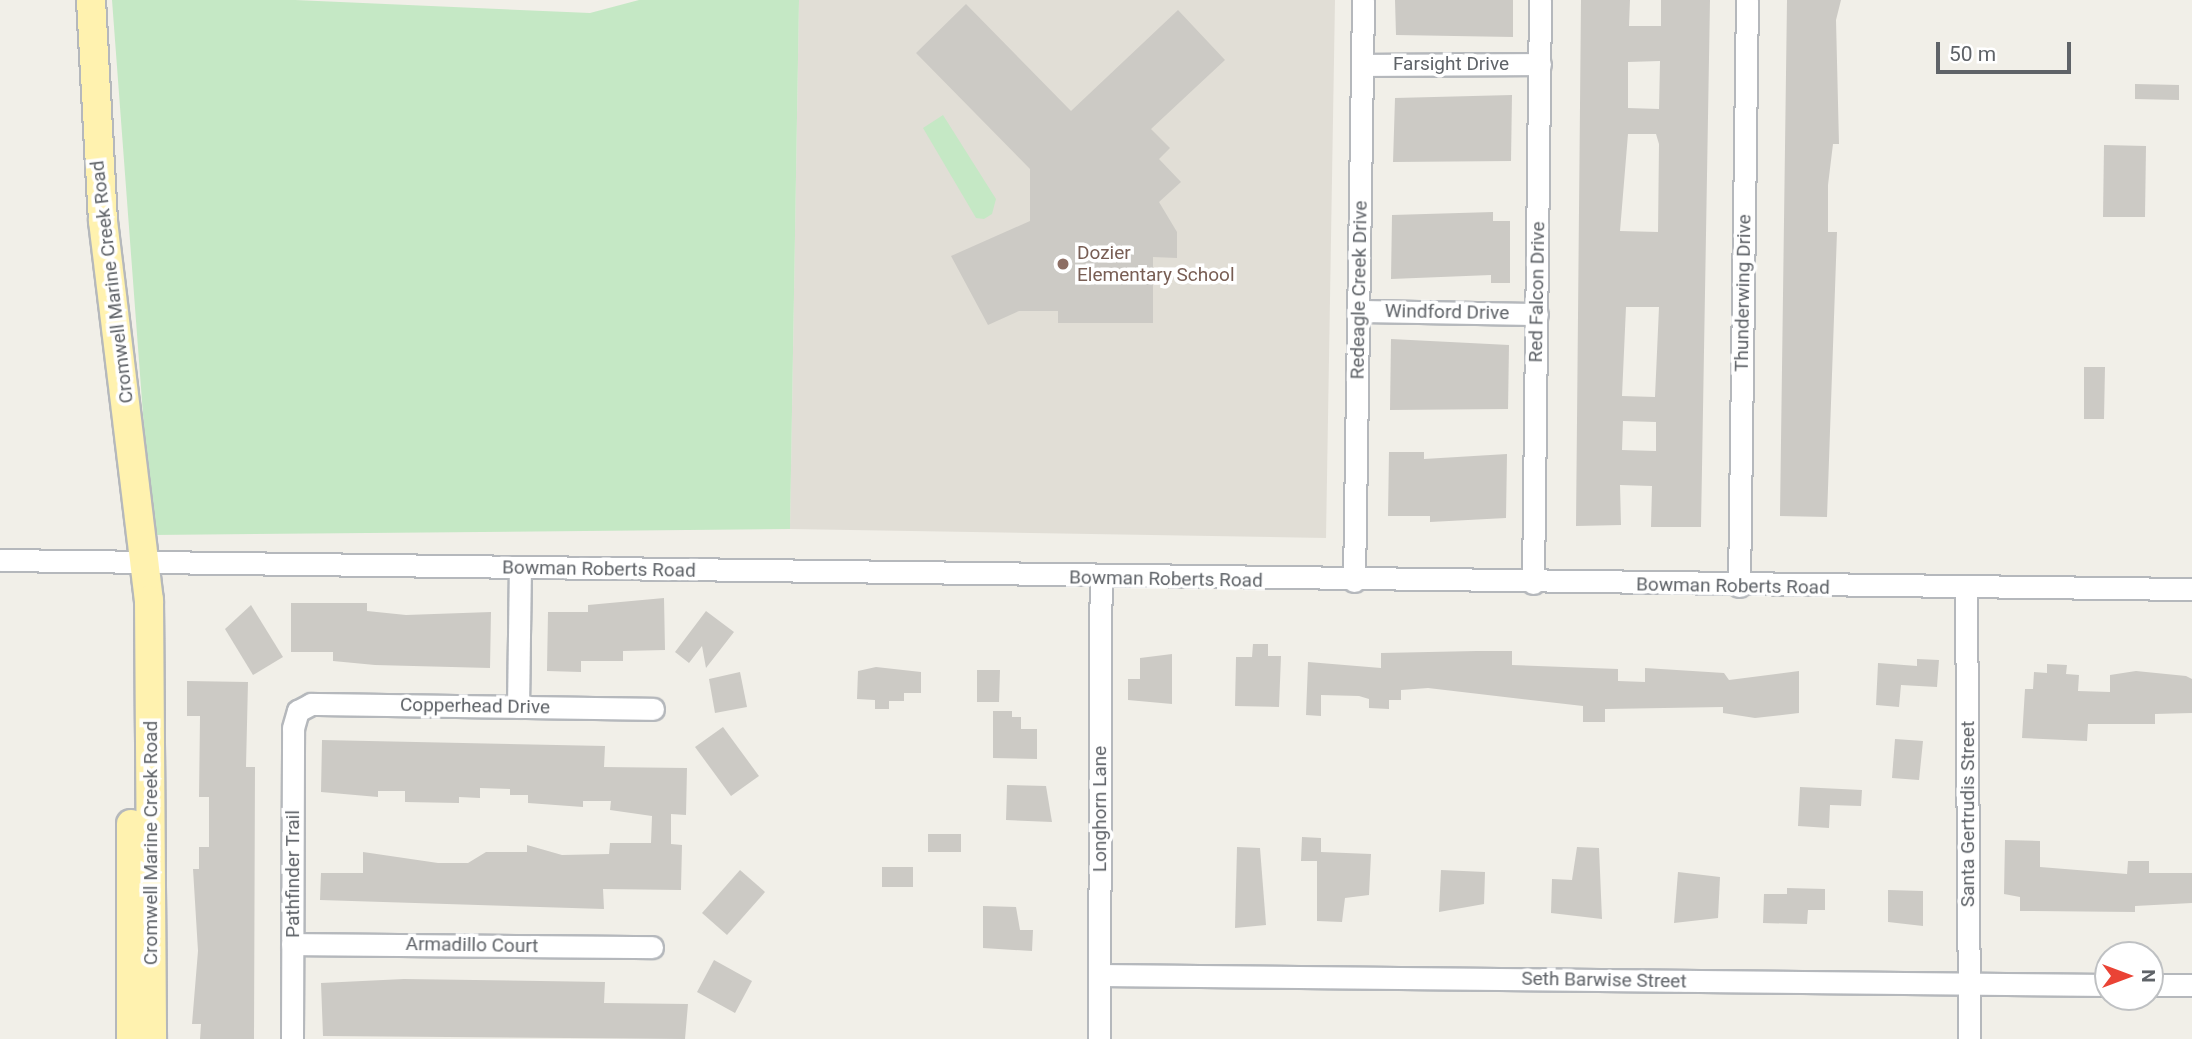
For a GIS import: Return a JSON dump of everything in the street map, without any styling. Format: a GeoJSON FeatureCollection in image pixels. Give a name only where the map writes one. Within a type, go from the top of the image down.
{"type":"FeatureCollection","features":[{"type":"Feature","properties":{"kind":"main road","name":"Cromwell Marine Creek Road"},"geometry":{"type":"LineString","coordinates":[[92,0],[96,150],[139,563],[149,600],[152,1039]]}},
{"type":"Feature","properties":{"kind":"main road","name":"Cromwell Marine Creek Road"},"geometry":{"type":"LineString","coordinates":[[131,1039],[131,602],[139,563]]}},
{"type":"Feature","properties":{"kind":"street","name":"Redeagle Creek Drive"},"geometry":{"type":"LineString","coordinates":[[1354,581],[1363,0]]}},
{"type":"Feature","properties":{"kind":"street","name":"Red Falcon Drive"},"geometry":{"type":"LineString","coordinates":[[1533,583],[1540,0]]}},
{"type":"Feature","properties":{"kind":"street","name":"Thunderwing Drive"},"geometry":{"type":"LineString","coordinates":[[1739,586],[1747,0]]}},
{"type":"Feature","properties":{"kind":"street","name":"Farsight Drive"},"geometry":{"type":"LineString","coordinates":[[1362,65],[1539,64]]}},
{"type":"Feature","properties":{"kind":"street","name":"Windford Drive"},"geometry":{"type":"LineString","coordinates":[[1358,311],[1536,314]]}},
{"type":"Feature","properties":{"kind":"street","name":"Bowman Roberts Road"},"geometry":{"type":"LineString","coordinates":[[0,560],[1101,578],[1966,589],[2192,589]]}},
{"type":"Feature","properties":{"kind":"street"},"geometry":{"type":"LineString","coordinates":[[518,707],[520,568]]}},
{"type":"Feature","properties":{"kind":"street","name":"Longhorn Lane"},"geometry":{"type":"LineString","coordinates":[[1099,1039],[1101,578]]}},
{"type":"Feature","properties":{"kind":"street","name":"Santa Gertrudis Street"},"geometry":{"type":"LineString","coordinates":[[1966,589],[1969,1039]]}},
{"type":"Feature","properties":{"kind":"street","name":"Copperhead Drive"},"geometry":{"type":"LineString","coordinates":[[298,710],[311,705],[653,709]]}},
{"type":"Feature","properties":{"kind":"street","name":"Pathfinder Trail"},"geometry":{"type":"LineString","coordinates":[[292,1039],[293,727],[298,710]]}},
{"type":"Feature","properties":{"kind":"street","name":"Armadillo Court"},"geometry":{"type":"LineString","coordinates":[[292,944],[652,947]]}},
{"type":"Feature","properties":{"kind":"street","name":"Seth Barwise Street"},"geometry":{"type":"LineString","coordinates":[[1100,975],[2094,985]]}},
{"type":"Feature","properties":{"kind":"street"},"geometry":{"type":"LineString","coordinates":[[2164,985],[2192,985]]}},
{"type":"Feature","properties":{"kind":"shaded area","name":"Dozier Elementary School"},"geometry":{"type":"Polygon","coordinates":[[[799,0],[1335,0],[1326,538],[790,529],[799,0]]]}},
{"type":"Feature","properties":{"kind":"green space"},"geometry":{"type":"Polygon","coordinates":[[[112,0],[295,0],[590,13],[639,0],[799,0],[790,529],[152,535],[112,0]]]}},
{"type":"Feature","properties":{"kind":"green space"},"geometry":{"type":"Polygon","coordinates":[[[943,115],[996,199],[992,214],[984,219],[976,218],[923,128],[943,115]]]}},
{"type":"Feature","properties":{"kind":"building"},"geometry":{"type":"Polygon","coordinates":[[[1395,0],[1513,0],[1513,37],[1396,35],[1395,0]]]}},
{"type":"Feature","properties":{"kind":"building"},"geometry":{"type":"Polygon","coordinates":[[[1581,0],[1630,0],[1629,26],[1661,26],[1661,0],[1710,0],[1701,527],[1651,527],[1652,486],[1620,485],[1621,525],[1576,526],[1581,0]],[[1660,61],[1628,62],[1628,108],[1659,109],[1660,61]],[[1628,134],[1620,231],[1658,232],[1659,144],[1656,134],[1628,134]],[[1626,307],[1622,396],[1655,397],[1659,307],[1626,307]],[[1623,421],[1622,450],[1656,451],[1656,422],[1623,421]]]}},
{"type":"Feature","properties":{"kind":"building"},"geometry":{"type":"Polygon","coordinates":[[[1787,0],[1841,0],[1836,20],[1839,144],[1833,144],[1828,185],[1828,232],[1837,232],[1827,517],[1780,516],[1787,0]]]}},
{"type":"Feature","properties":{"kind":"building"},"geometry":{"type":"Polygon","coordinates":[[[966,4],[1071,111],[1178,10],[1225,60],[1151,129],[1170,148],[1159,159],[1181,182],[1159,202],[1177,232],[1177,258],[1153,257],[1153,323],[1058,323],[1058,311],[1019,311],[988,325],[951,256],[1030,221],[1030,169],[916,53],[966,4]]]}},
{"type":"Feature","properties":{"kind":"building"},"geometry":{"type":"Polygon","coordinates":[[[2135,84],[2179,85],[2179,100],[2135,99],[2135,84]]]}},
{"type":"Feature","properties":{"kind":"building"},"geometry":{"type":"Polygon","coordinates":[[[1512,95],[1511,161],[1393,162],[1395,98],[1512,95]]]}},
{"type":"Feature","properties":{"kind":"building"},"geometry":{"type":"Polygon","coordinates":[[[2104,145],[2146,146],[2145,217],[2103,217],[2104,145]]]}},
{"type":"Feature","properties":{"kind":"building"},"geometry":{"type":"Polygon","coordinates":[[[1493,212],[1493,221],[1510,221],[1510,283],[1491,283],[1491,275],[1391,279],[1392,215],[1493,212]]]}},
{"type":"Feature","properties":{"kind":"building"},"geometry":{"type":"Polygon","coordinates":[[[1391,339],[1509,345],[1508,409],[1390,410],[1391,339]]]}},
{"type":"Feature","properties":{"kind":"building"},"geometry":{"type":"Polygon","coordinates":[[[2084,367],[2105,367],[2104,419],[2084,419],[2084,367]]]}},
{"type":"Feature","properties":{"kind":"building"},"geometry":{"type":"Polygon","coordinates":[[[1389,452],[1424,452],[1424,459],[1507,454],[1506,518],[1430,522],[1430,516],[1388,516],[1389,452]]]}},
{"type":"Feature","properties":{"kind":"building"},"geometry":{"type":"Polygon","coordinates":[[[664,598],[665,650],[623,651],[623,661],[581,661],[581,672],[547,671],[548,612],[588,612],[588,605],[664,598]]]}},
{"type":"Feature","properties":{"kind":"building"},"geometry":{"type":"Polygon","coordinates":[[[291,603],[367,603],[367,611],[406,615],[491,612],[490,668],[375,665],[333,661],[333,652],[291,652],[291,603]]]}},
{"type":"Feature","properties":{"kind":"building"},"geometry":{"type":"Polygon","coordinates":[[[251,605],[283,657],[253,675],[225,629],[251,605]]]}},
{"type":"Feature","properties":{"kind":"building"},"geometry":{"type":"Polygon","coordinates":[[[706,611],[734,632],[706,668],[702,646],[689,663],[675,652],[706,611]]]}},
{"type":"Feature","properties":{"kind":"building"},"geometry":{"type":"Polygon","coordinates":[[[1253,644],[1268,644],[1268,656],[1281,656],[1279,707],[1235,706],[1236,657],[1252,657],[1253,644]]]}},
{"type":"Feature","properties":{"kind":"building"},"geometry":{"type":"Polygon","coordinates":[[[1512,651],[1512,665],[1618,669],[1618,681],[1645,682],[1645,668],[1724,673],[1729,680],[1799,671],[1799,713],[1755,718],[1723,713],[1723,707],[1605,709],[1605,722],[1583,722],[1583,706],[1428,688],[1401,690],[1401,700],[1389,700],[1389,709],[1369,708],[1369,699],[1359,696],[1321,695],[1321,716],[1306,715],[1308,662],[1381,668],[1381,653],[1512,651]]]}},
{"type":"Feature","properties":{"kind":"building"},"geometry":{"type":"Polygon","coordinates":[[[1172,654],[1172,704],[1128,700],[1128,679],[1140,679],[1140,658],[1172,654]]]}},
{"type":"Feature","properties":{"kind":"building"},"geometry":{"type":"Polygon","coordinates":[[[1917,659],[1939,660],[1937,687],[1901,685],[1899,707],[1876,705],[1878,663],[1917,666],[1917,659]]]}},
{"type":"Feature","properties":{"kind":"building"},"geometry":{"type":"Polygon","coordinates":[[[2047,664],[2067,665],[2066,674],[2079,675],[2078,691],[2110,692],[2110,675],[2136,671],[2186,676],[2192,679],[2192,713],[2155,714],[2155,724],[2088,724],[2087,741],[2022,738],[2025,689],[2033,689],[2034,672],[2047,673],[2047,664]]]}},
{"type":"Feature","properties":{"kind":"building"},"geometry":{"type":"Polygon","coordinates":[[[876,667],[921,672],[921,693],[904,693],[904,701],[889,701],[889,709],[875,709],[875,700],[857,699],[858,671],[876,667]]]}},
{"type":"Feature","properties":{"kind":"building"},"geometry":{"type":"Polygon","coordinates":[[[977,670],[1000,670],[999,702],[977,702],[977,670]]]}},
{"type":"Feature","properties":{"kind":"building"},"geometry":{"type":"Polygon","coordinates":[[[740,672],[747,707],[715,713],[709,679],[740,672]]]}},
{"type":"Feature","properties":{"kind":"building"},"geometry":{"type":"Polygon","coordinates":[[[187,681],[248,682],[246,767],[255,767],[254,1039],[200,1039],[201,1024],[192,1024],[198,951],[193,869],[199,869],[199,847],[209,847],[209,797],[199,797],[200,716],[187,716],[187,681]]]}},
{"type":"Feature","properties":{"kind":"building"},"geometry":{"type":"Polygon","coordinates":[[[993,711],[1012,711],[1012,717],[1021,717],[1021,729],[1037,729],[1037,759],[993,758],[993,711]]]}},
{"type":"Feature","properties":{"kind":"building"},"geometry":{"type":"Polygon","coordinates":[[[723,727],[759,776],[731,796],[695,747],[723,727]]]}},
{"type":"Feature","properties":{"kind":"building"},"geometry":{"type":"Polygon","coordinates":[[[1895,739],[1923,741],[1919,780],[1892,778],[1895,739]]]}},
{"type":"Feature","properties":{"kind":"building"},"geometry":{"type":"Polygon","coordinates":[[[322,740],[605,746],[604,767],[687,768],[686,815],[671,814],[671,844],[682,845],[681,890],[603,889],[604,909],[320,900],[321,873],[363,873],[363,852],[438,863],[468,863],[486,852],[527,852],[527,845],[562,855],[609,854],[610,843],[651,843],[652,816],[610,810],[611,801],[583,801],[583,807],[528,803],[528,795],[510,795],[510,789],[480,788],[480,798],[459,797],[459,803],[405,802],[405,791],[378,791],[378,797],[321,792],[322,740]]]}},
{"type":"Feature","properties":{"kind":"building"},"geometry":{"type":"Polygon","coordinates":[[[1007,785],[1046,786],[1052,822],[1006,820],[1007,785]]]}},
{"type":"Feature","properties":{"kind":"building"},"geometry":{"type":"Polygon","coordinates":[[[1800,787],[1862,790],[1861,806],[1830,805],[1829,828],[1798,826],[1800,787]]]}},
{"type":"Feature","properties":{"kind":"building"},"geometry":{"type":"Polygon","coordinates":[[[928,834],[961,834],[961,852],[928,852],[928,834]]]}},
{"type":"Feature","properties":{"kind":"building"},"geometry":{"type":"Polygon","coordinates":[[[1302,837],[1321,838],[1321,852],[1371,854],[1369,895],[1345,898],[1342,922],[1317,921],[1317,861],[1301,861],[1302,837]]]}},
{"type":"Feature","properties":{"kind":"building"},"geometry":{"type":"Polygon","coordinates":[[[2005,840],[2040,841],[2040,867],[2127,874],[2128,861],[2149,861],[2149,873],[2192,873],[2192,903],[2135,906],[2135,912],[2020,911],[2020,897],[2004,894],[2005,840]]]}},
{"type":"Feature","properties":{"kind":"building"},"geometry":{"type":"Polygon","coordinates":[[[1237,847],[1260,848],[1266,925],[1235,928],[1237,847]]]}},
{"type":"Feature","properties":{"kind":"building"},"geometry":{"type":"Polygon","coordinates":[[[1577,847],[1599,848],[1602,919],[1551,913],[1552,879],[1572,880],[1577,847]]]}},
{"type":"Feature","properties":{"kind":"building"},"geometry":{"type":"Polygon","coordinates":[[[882,867],[913,867],[913,887],[882,887],[882,867]]]}},
{"type":"Feature","properties":{"kind":"building"},"geometry":{"type":"Polygon","coordinates":[[[740,870],[765,892],[727,935],[702,913],[740,870]]]}},
{"type":"Feature","properties":{"kind":"building"},"geometry":{"type":"Polygon","coordinates":[[[1441,870],[1485,872],[1484,904],[1439,912],[1441,870]]]}},
{"type":"Feature","properties":{"kind":"building"},"geometry":{"type":"Polygon","coordinates":[[[1678,872],[1720,877],[1718,918],[1674,923],[1678,872]]]}},
{"type":"Feature","properties":{"kind":"building"},"geometry":{"type":"Polygon","coordinates":[[[1787,888],[1825,889],[1825,910],[1808,910],[1807,924],[1763,923],[1764,894],[1787,894],[1787,888]]]}},
{"type":"Feature","properties":{"kind":"building"},"geometry":{"type":"Polygon","coordinates":[[[1888,890],[1923,891],[1923,926],[1888,922],[1888,890]]]}},
{"type":"Feature","properties":{"kind":"building"},"geometry":{"type":"Polygon","coordinates":[[[983,906],[1016,907],[1020,930],[1033,930],[1032,951],[983,948],[983,906]]]}},
{"type":"Feature","properties":{"kind":"building"},"geometry":{"type":"Polygon","coordinates":[[[714,960],[752,981],[735,1013],[697,992],[714,960]]]}},
{"type":"Feature","properties":{"kind":"building"},"geometry":{"type":"Polygon","coordinates":[[[404,979],[605,982],[604,1003],[688,1004],[685,1039],[323,1036],[321,983],[404,979]]]}},
{"type":"Feature","properties":{"kind":"place","name":"Dozier Elementary School"},"geometry":{"type":"Point","coordinates":[1063,264]}}]}
